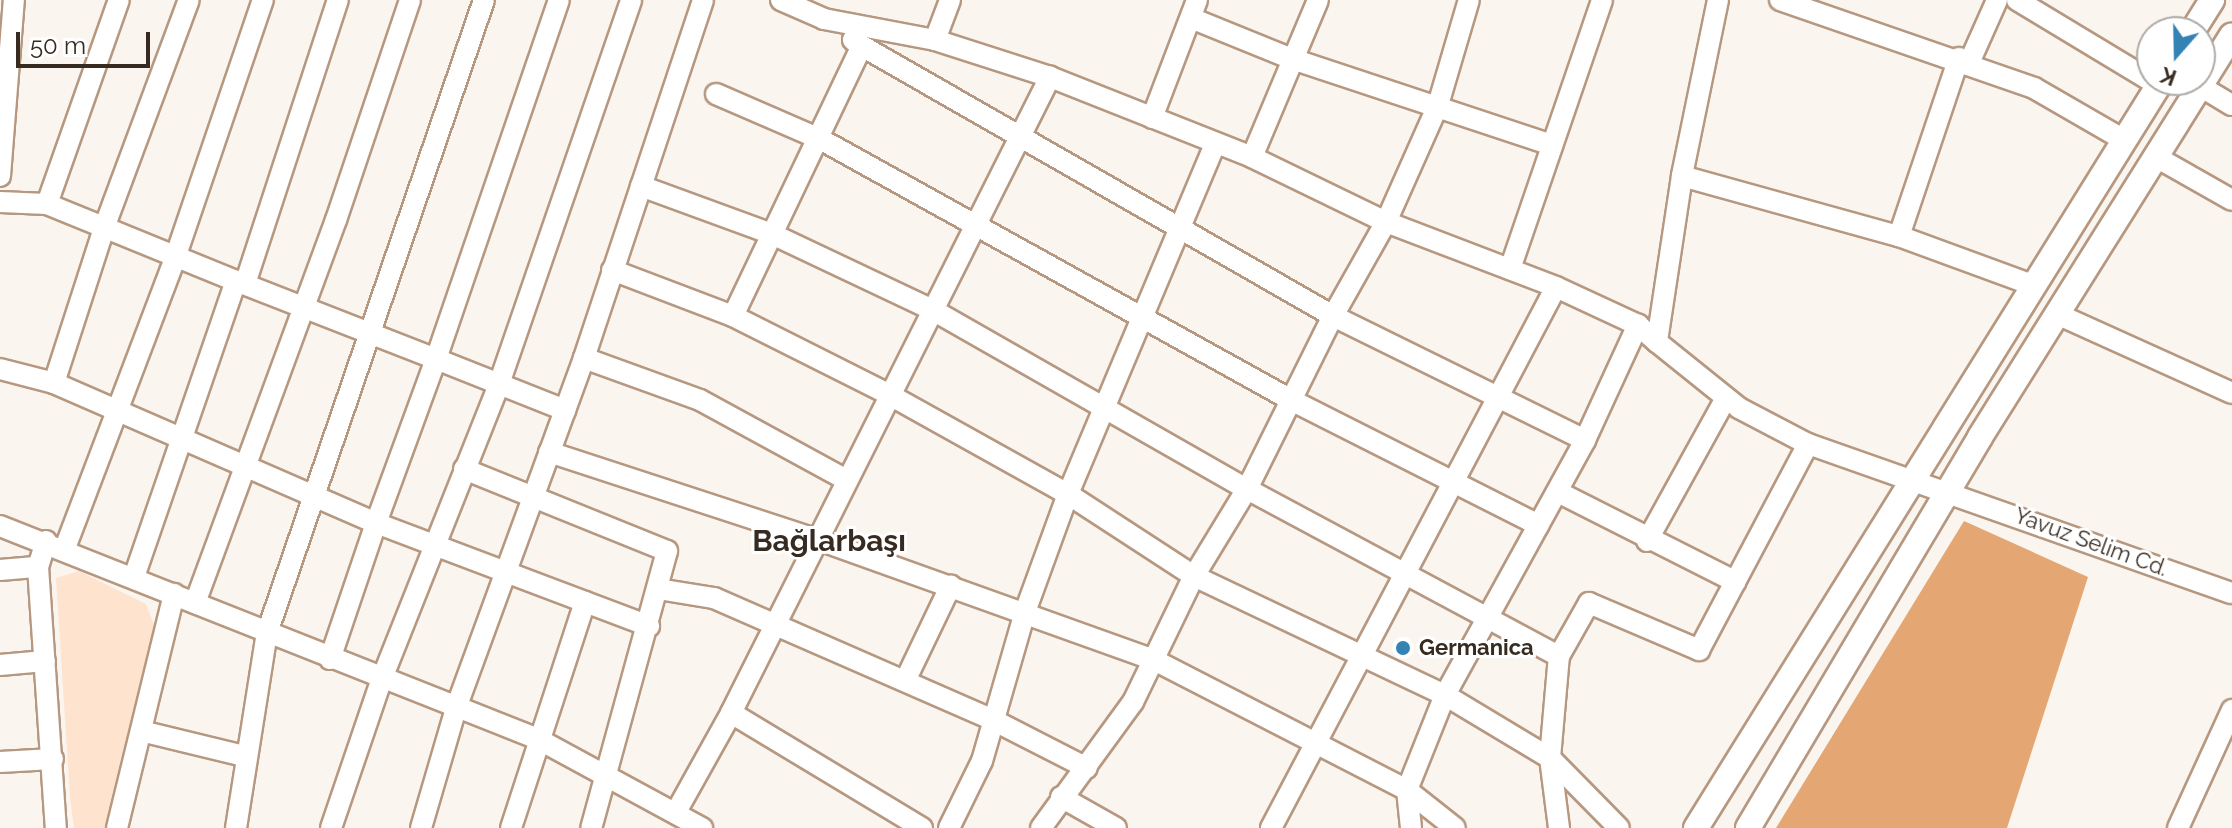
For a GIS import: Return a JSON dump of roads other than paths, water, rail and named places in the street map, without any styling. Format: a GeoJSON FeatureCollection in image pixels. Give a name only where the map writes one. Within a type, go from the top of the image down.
{"type":"FeatureCollection","features":[{"type":"Feature","properties":{"kind":"main road"},"geometry":{"type":"LineString","coordinates":[[2216,61],[2232,36]]}},
{"type":"Feature","properties":{"kind":"main road"},"geometry":{"type":"LineString","coordinates":[[1696,828],[1916,480],[2032,285],[2152,96]]}},
{"type":"Feature","properties":{"kind":"main road"},"geometry":{"type":"LineString","coordinates":[[1748,828],[2057,314],[2194,96]]}},
{"type":"Feature","properties":{"kind":"street"},"geometry":{"type":"LineString","coordinates":[[47,204],[119,0]]}},
{"type":"Feature","properties":{"kind":"street"},"geometry":{"type":"LineString","coordinates":[[54,383],[104,228],[189,0]]}},
{"type":"Feature","properties":{"kind":"street"},"geometry":{"type":"LineString","coordinates":[[56,828],[38,567],[55,545],[117,411],[175,258],[263,0]]}},
{"type":"Feature","properties":{"kind":"street"},"geometry":{"type":"LineString","coordinates":[[134,577],[178,440],[240,283],[338,0]]}},
{"type":"Feature","properties":{"kind":"street"},"geometry":{"type":"LineString","coordinates":[[195,603],[305,307],[410,0]]}},
{"type":"Feature","properties":{"kind":"street"},"geometry":{"type":"LineString","coordinates":[[236,828],[244,756],[267,633],[310,496],[371,332],[484,0]]}},
{"type":"Feature","properties":{"kind":"street"},"geometry":{"type":"LineString","coordinates":[[330,659],[559,0]]}},
{"type":"Feature","properties":{"kind":"street"},"geometry":{"type":"LineString","coordinates":[[331,828],[381,681],[499,384],[631,0]]}},
{"type":"Feature","properties":{"kind":"street"},"geometry":{"type":"LineString","coordinates":[[421,828],[456,708],[584,358],[703,0]]}},
{"type":"Feature","properties":{"kind":"street"},"geometry":{"type":"LineString","coordinates":[[781,0],[824,19],[862,46],[1020,133],[1333,316],[1585,440]]}},
{"type":"Feature","properties":{"kind":"street"},"geometry":{"type":"LineString","coordinates":[[935,40],[950,0]]}},
{"type":"Feature","properties":{"kind":"street"},"geometry":{"type":"LineString","coordinates":[[1252,157],[1318,0]]}},
{"type":"Feature","properties":{"kind":"street"},"geometry":{"type":"LineString","coordinates":[[1041,828],[1133,702],[1194,576],[1247,489],[1333,316],[1386,222],[1438,105],[1469,0]]}},
{"type":"Feature","properties":{"kind":"street"},"geometry":{"type":"LineString","coordinates":[[1510,269],[1602,0]]}},
{"type":"Feature","properties":{"kind":"street"},"geometry":{"type":"LineString","coordinates":[[1657,342],[1682,176],[1718,0]]}},
{"type":"Feature","properties":{"kind":"street"},"geometry":{"type":"LineString","coordinates":[[1780,0],[1964,61],[2034,88],[2124,140]]}},
{"type":"Feature","properties":{"kind":"street"},"geometry":{"type":"LineString","coordinates":[[1899,236],[1964,61],[1997,0]]}},
{"type":"Feature","properties":{"kind":"street"},"geometry":{"type":"LineString","coordinates":[[2017,0],[2136,69]]}},
{"type":"Feature","properties":{"kind":"street"},"geometry":{"type":"LineString","coordinates":[[0,176],[9,6]]}},
{"type":"Feature","properties":{"kind":"street"},"geometry":{"type":"LineString","coordinates":[[1152,118],[1194,9],[1292,59],[1552,145]]}},
{"type":"Feature","properties":{"kind":"street","name":"Yavuz Selim Cd."},"geometry":{"type":"LineString","coordinates":[[824,19],[935,40],[1050,77],[1214,146],[1252,157],[1386,222],[1556,287],[1638,325],[1726,398],[1808,444],[1950,491],[2232,593]]}},
{"type":"Feature","properties":{"kind":"street"},"geometry":{"type":"LineString","coordinates":[[733,316],[862,46]]}},
{"type":"Feature","properties":{"kind":"street"},"geometry":{"type":"LineString","coordinates":[[676,812],[777,624],[973,223],[1050,77]]}},
{"type":"Feature","properties":{"kind":"street"},"geometry":{"type":"LineString","coordinates":[[716,94],[820,139],[1145,316],[1293,401],[1539,525]]}},
{"type":"Feature","properties":{"kind":"street"},"geometry":{"type":"LineString","coordinates":[[949,828],[968,797],[995,721],[1025,612],[1068,494],[1107,409],[1214,146]]}},
{"type":"Feature","properties":{"kind":"street"},"geometry":{"type":"LineString","coordinates":[[2156,157],[2232,200]]}},
{"type":"Feature","properties":{"kind":"street"},"geometry":{"type":"LineString","coordinates":[[1682,176],[1899,236],[2032,285]]}},
{"type":"Feature","properties":{"kind":"street"},"geometry":{"type":"LineString","coordinates":[[641,186],[772,234],[931,309],[1247,489],[1405,576],[1492,617],[1559,656]]}},
{"type":"Feature","properties":{"kind":"street"},"geometry":{"type":"LineString","coordinates":[[0,202],[47,204],[175,258],[565,410]]}},
{"type":"Feature","properties":{"kind":"street"},"geometry":{"type":"LineString","coordinates":[[612,270],[733,316],[888,394],[1068,494],[1194,576],[1361,658],[1445,695],[1550,758],[1619,828]]}},
{"type":"Feature","properties":{"kind":"street"},"geometry":{"type":"LineString","coordinates":[[1271,828],[1501,397],[1556,287]]}},
{"type":"Feature","properties":{"kind":"street"},"geometry":{"type":"LineString","coordinates":[[2057,314],[2232,393]]}},
{"type":"Feature","properties":{"kind":"street"},"geometry":{"type":"LineString","coordinates":[[1411,828],[1407,790],[1445,695],[1492,617],[1558,492],[1638,325]]}},
{"type":"Feature","properties":{"kind":"street"},"geometry":{"type":"LineString","coordinates":[[584,358],[700,400],[847,480]]}},
{"type":"Feature","properties":{"kind":"street"},"geometry":{"type":"LineString","coordinates":[[0,369],[54,383],[243,469],[434,547],[649,626]]}},
{"type":"Feature","properties":{"kind":"street"},"geometry":{"type":"LineString","coordinates":[[1647,541],[1726,398]]}},
{"type":"Feature","properties":{"kind":"street"},"geometry":{"type":"LineString","coordinates":[[1559,828],[1550,758],[1559,656],[1589,603],[1699,650],[1808,444]]}},
{"type":"Feature","properties":{"kind":"street"},"geometry":{"type":"LineString","coordinates":[[549,452],[951,585],[1154,660],[1316,746],[1407,790],[1455,828]]}},
{"type":"Feature","properties":{"kind":"street"},"geometry":{"type":"LineString","coordinates":[[464,469],[667,551],[649,626],[591,828]]}},
{"type":"Feature","properties":{"kind":"street"},"geometry":{"type":"LineString","coordinates":[[1558,492],[1647,541],[1736,582]]}},
{"type":"Feature","properties":{"kind":"street"},"geometry":{"type":"LineString","coordinates":[[0,526],[134,577],[381,681],[538,739],[605,772],[702,828]]}},
{"type":"Feature","properties":{"kind":"street"},"geometry":{"type":"LineString","coordinates":[[0,570],[38,567]]}},
{"type":"Feature","properties":{"kind":"street"},"geometry":{"type":"LineString","coordinates":[[905,681],[951,585]]}},
{"type":"Feature","properties":{"kind":"street"},"geometry":{"type":"LineString","coordinates":[[658,589],[714,598],[777,624],[995,721],[1087,768]]}},
{"type":"Feature","properties":{"kind":"street"},"geometry":{"type":"LineString","coordinates":[[117,828],[174,594]]}},
{"type":"Feature","properties":{"kind":"street"},"geometry":{"type":"LineString","coordinates":[[511,828],[585,602]]}},
{"type":"Feature","properties":{"kind":"street"},"geometry":{"type":"LineString","coordinates":[[0,665],[45,661]]}},
{"type":"Feature","properties":{"kind":"street"},"geometry":{"type":"LineString","coordinates":[[2178,828],[2232,710]]}},
{"type":"Feature","properties":{"kind":"street"},"geometry":{"type":"LineString","coordinates":[[731,713],[922,828]]}},
{"type":"Feature","properties":{"kind":"street"},"geometry":{"type":"LineString","coordinates":[[141,731],[244,756]]}},
{"type":"Feature","properties":{"kind":"street"},"geometry":{"type":"LineString","coordinates":[[0,762],[53,759]]}},
{"type":"Feature","properties":{"kind":"street"},"geometry":{"type":"LineString","coordinates":[[1061,797],[1116,828]]}},
{"type":"Feature","properties":{"kind":"place","name":"Germanica"},"geometry":{"type":"Point","coordinates":[1403,648]}},
{"type":"Feature","properties":{"kind":"district","name":"Bağlarbaşı"},"geometry":{"type":"Point","coordinates":[829,541]}}]}
